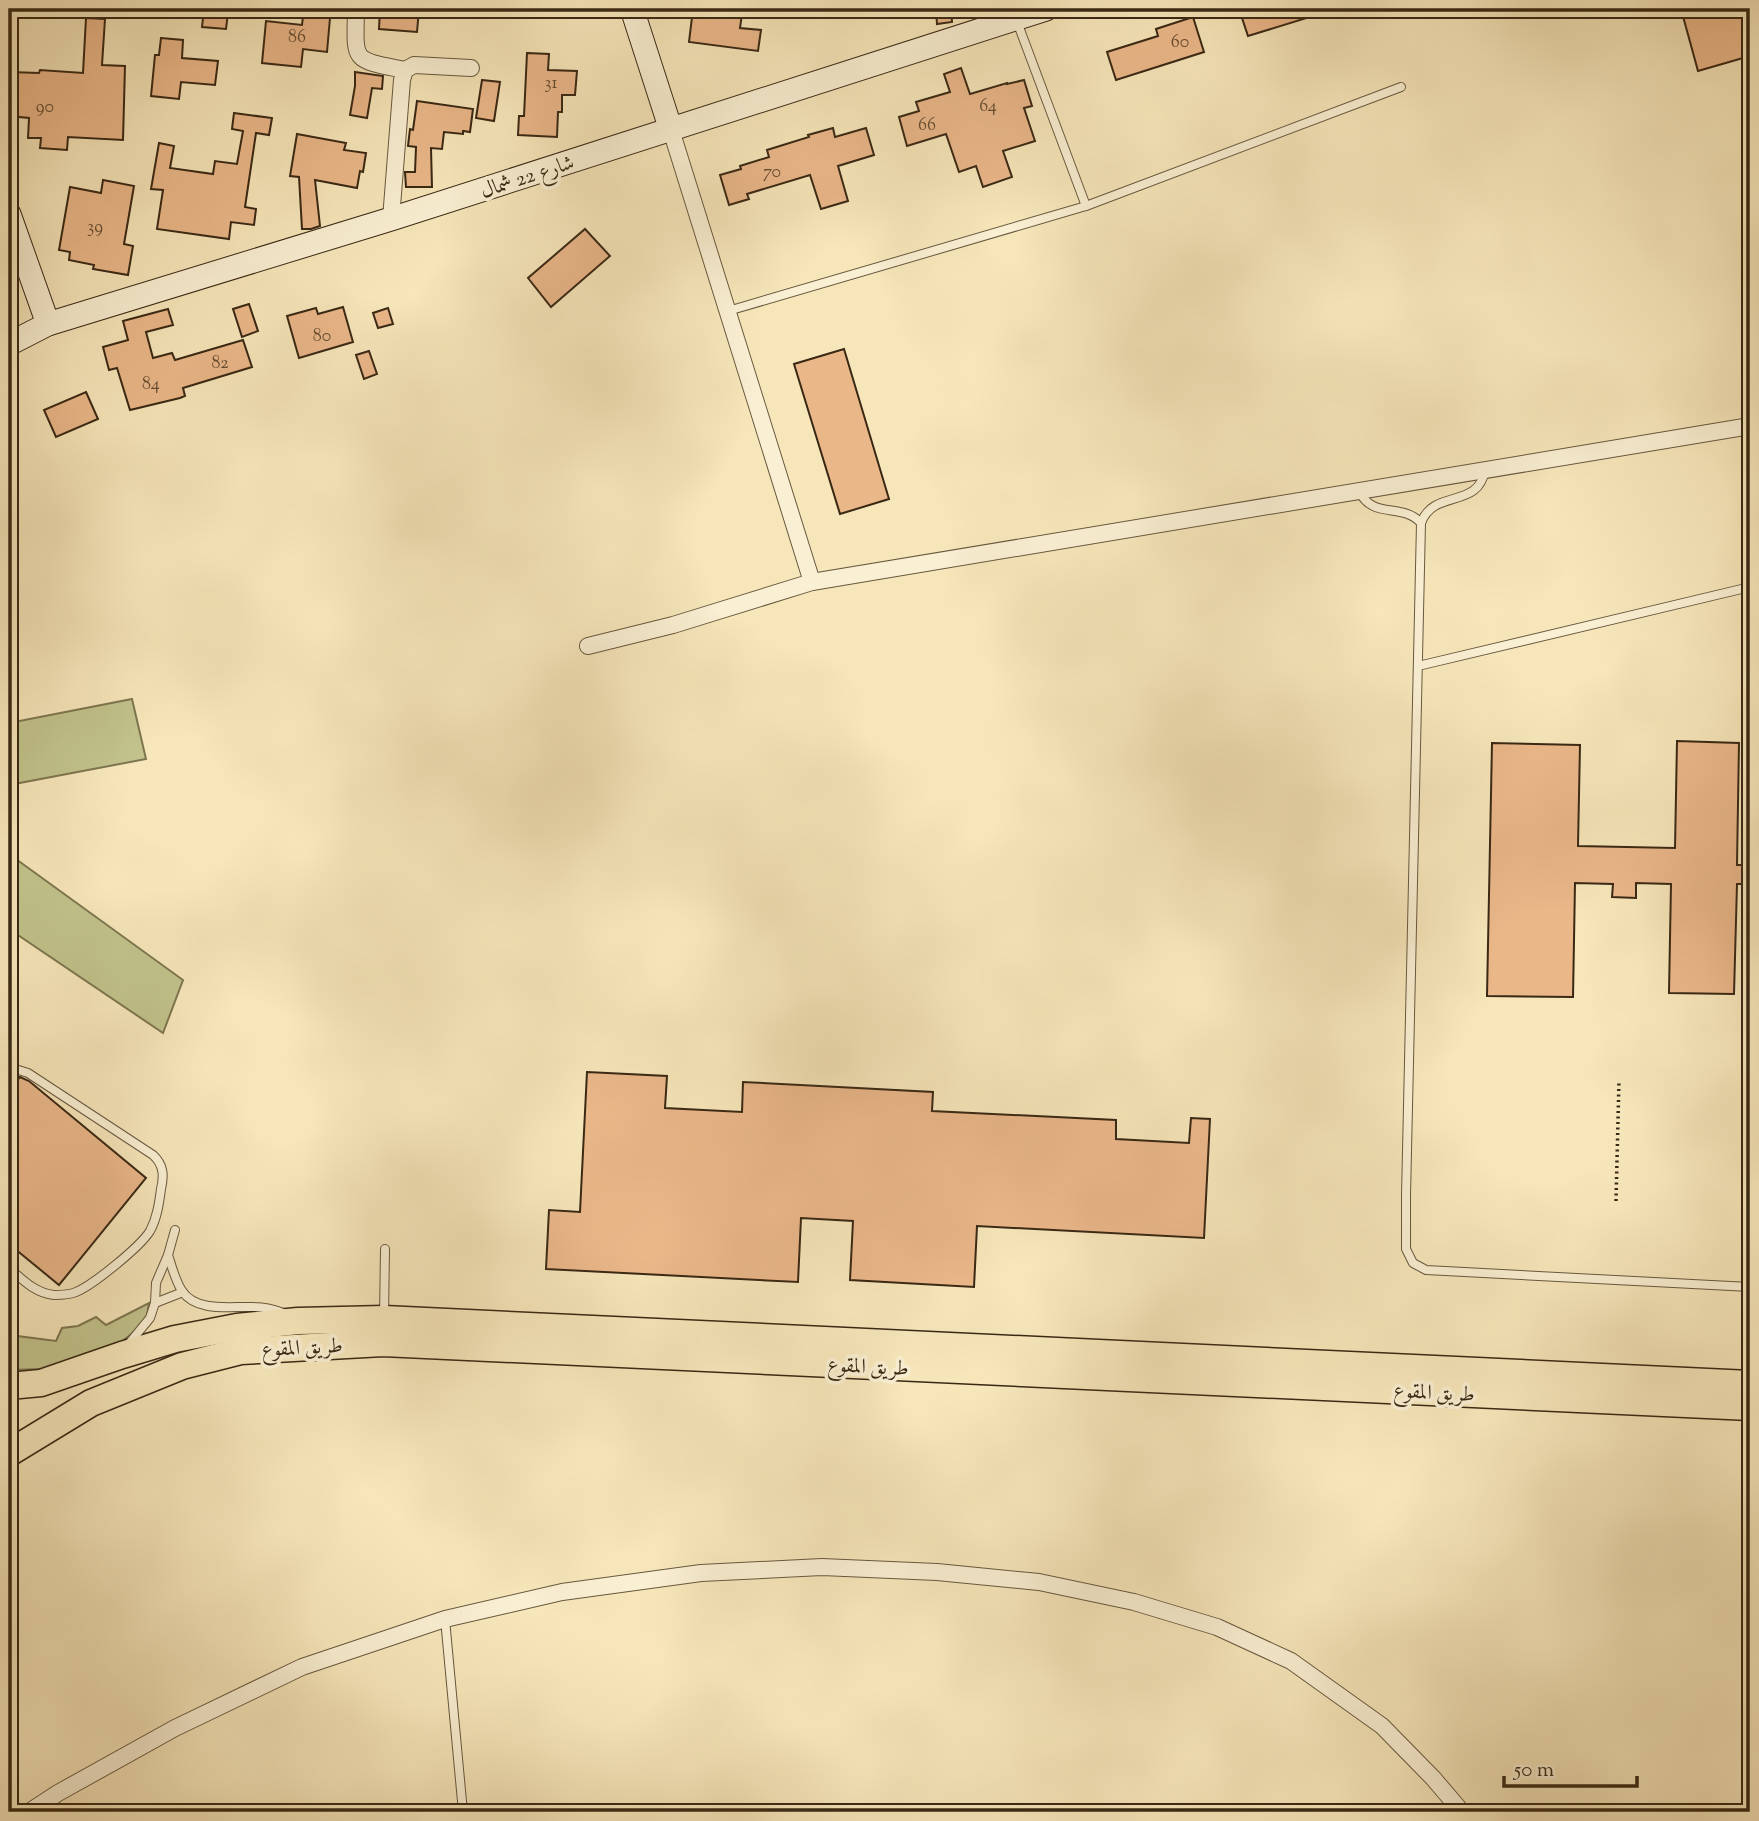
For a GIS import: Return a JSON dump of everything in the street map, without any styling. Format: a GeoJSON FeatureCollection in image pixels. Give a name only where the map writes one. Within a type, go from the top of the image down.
{"type":"FeatureCollection","features":[{"type":"Feature","properties":{"kind":"main road","name":"طريق المقوع"},"geometry":{"type":"LineString","coordinates":[[9,1386],[41,1383],[175,1339],[237,1327],[298,1321],[384,1319],[1750,1384]]}},
{"type":"Feature","properties":{"kind":"main road","name":"طريق المقوع"},"geometry":{"type":"LineString","coordinates":[[9,1453],[91,1403],[182,1366],[241,1351],[383,1343],[1750,1407]]}},
{"type":"Feature","properties":{"kind":"street"},"geometry":{"type":"LineString","coordinates":[[207,9],[213,9]]}},
{"type":"Feature","properties":{"kind":"street"},"geometry":{"type":"LineString","coordinates":[[356,9],[356,48],[360,58],[370,63],[405,70],[414,65],[471,68]]}},
{"type":"Feature","properties":{"kind":"street"},"geometry":{"type":"LineString","coordinates":[[632,9],[812,582]]}},
{"type":"Feature","properties":{"kind":"street","name":"شارع 22 شمال"},"geometry":{"type":"LineString","coordinates":[[9,344],[48,324],[671,130],[1016,14],[1046,9]]}},
{"type":"Feature","properties":{"kind":"street"},"geometry":{"type":"LineString","coordinates":[[391,219],[405,70]]}},
{"type":"Feature","properties":{"kind":"street"},"geometry":{"type":"LineString","coordinates":[[9,214],[15,250],[48,324]]}},
{"type":"Feature","properties":{"kind":"street"},"geometry":{"type":"LineString","coordinates":[[588,646],[693,619],[812,582],[1750,426]]}},
{"type":"Feature","properties":{"kind":"street"},"geometry":{"type":"LineString","coordinates":[[29,1812],[175,1728],[302,1667],[446,1619],[562,1592],[701,1573],[822,1567],[937,1572],[1039,1582],[1134,1602],[1217,1627],[1291,1661],[1382,1726],[1462,1812]]}},
{"type":"Feature","properties":{"kind":"lane"},"geometry":{"type":"LineString","coordinates":[[1016,14],[1086,206]]}},
{"type":"Feature","properties":{"kind":"lane"},"geometry":{"type":"LineString","coordinates":[[728,311],[1086,206],[1401,87]]}},
{"type":"Feature","properties":{"kind":"lane"},"geometry":{"type":"LineString","coordinates":[[1485,470],[1480,486],[1474,491],[1436,504],[1424,515],[1421,523],[1406,1249],[1413,1263],[1426,1270],[1750,1287]]}},
{"type":"Feature","properties":{"kind":"lane"},"geometry":{"type":"LineString","coordinates":[[1359,491],[1362,498],[1373,507],[1412,515],[1421,523]]}},
{"type":"Feature","properties":{"kind":"lane"},"geometry":{"type":"LineString","coordinates":[[1418,666],[1750,587]]}},
{"type":"Feature","properties":{"kind":"lane"},"geometry":{"type":"LineString","coordinates":[[9,1067],[28,1073],[153,1155],[161,1164],[163,1176],[156,1216],[145,1238],[121,1261],[78,1292],[46,1293],[27,1284],[9,1268]]}},
{"type":"Feature","properties":{"kind":"lane"},"geometry":{"type":"LineString","coordinates":[[122,1355],[150,1318],[155,1303],[156,1283],[175,1230]]}},
{"type":"Feature","properties":{"kind":"lane"},"geometry":{"type":"LineString","coordinates":[[384,1319],[385,1249]]}},
{"type":"Feature","properties":{"kind":"lane"},"geometry":{"type":"LineString","coordinates":[[168,1255],[183,1292],[194,1300],[211,1306],[275,1310],[298,1321]]}},
{"type":"Feature","properties":{"kind":"lane"},"geometry":{"type":"LineString","coordinates":[[155,1303],[183,1292]]}},
{"type":"Feature","properties":{"kind":"lane"},"geometry":{"type":"LineString","coordinates":[[446,1619],[463,1812]]}},
{"type":"Feature","properties":{"kind":"path"},"geometry":{"type":"LineString","coordinates":[[1616,1201],[1619,1080]]}},
{"type":"Feature","properties":{"kind":"green space"},"geometry":{"type":"Polygon","coordinates":[[[132,699],[146,759],[9,785],[9,723],[132,699]]]}},
{"type":"Feature","properties":{"kind":"green space"},"geometry":{"type":"Polygon","coordinates":[[[9,854],[183,980],[163,1033],[9,929],[9,854]]]}},
{"type":"Feature","properties":{"kind":"green space"},"geometry":{"type":"Polygon","coordinates":[[[149,1303],[146,1322],[119,1344],[44,1369],[9,1370],[9,1335],[56,1341],[62,1328],[78,1326],[96,1317],[106,1325],[149,1303]]]}},
{"type":"Feature","properties":{"kind":"building"},"geometry":{"type":"Polygon","coordinates":[[[380,9],[419,9],[417,32],[379,29],[380,9]]]}},
{"type":"Feature","properties":{"kind":"building"},"geometry":{"type":"Polygon","coordinates":[[[693,9],[742,14],[740,28],[761,30],[758,51],[689,42],[693,9]]]}},
{"type":"Feature","properties":{"kind":"building"},"geometry":{"type":"Polygon","coordinates":[[[936,9],[951,9],[952,22],[937,24],[936,9]]]}},
{"type":"Feature","properties":{"kind":"building"},"geometry":{"type":"Polygon","coordinates":[[[1239,9],[1326,9],[1326,12],[1248,36],[1239,9]]]}},
{"type":"Feature","properties":{"kind":"building"},"geometry":{"type":"Polygon","coordinates":[[[1681,9],[1750,9],[1750,56],[1698,71],[1681,9]]]}},
{"type":"Feature","properties":{"kind":"building"},"geometry":{"type":"Polygon","coordinates":[[[223,13],[228,13],[226,29],[202,27],[203,18],[218,18],[223,13]]]}},
{"type":"Feature","properties":{"kind":"building"},"geometry":{"type":"Polygon","coordinates":[[[303,16],[330,18],[327,52],[303,49],[301,67],[262,63],[266,21],[302,25],[303,16]]]}},
{"type":"Feature","properties":{"kind":"building"},"geometry":{"type":"Polygon","coordinates":[[[1193,17],[1204,52],[1116,80],[1107,52],[1158,36],[1156,29],[1193,17]]]}},
{"type":"Feature","properties":{"kind":"building"},"geometry":{"type":"Polygon","coordinates":[[[86,18],[105,19],[102,65],[125,66],[123,140],[68,137],[67,150],[40,148],[41,138],[28,138],[29,118],[9,116],[10,72],[39,73],[40,70],[83,73],[86,18]]]}},
{"type":"Feature","properties":{"kind":"building"},"geometry":{"type":"Polygon","coordinates":[[[161,38],[183,40],[182,58],[218,61],[215,85],[181,82],[179,99],[151,96],[155,55],[159,55],[161,38]]]}},
{"type":"Feature","properties":{"kind":"building"},"geometry":{"type":"Polygon","coordinates":[[[527,53],[549,54],[548,70],[577,71],[575,95],[562,95],[557,137],[518,135],[519,116],[524,116],[527,53]]]}},
{"type":"Feature","properties":{"kind":"building"},"geometry":{"type":"Polygon","coordinates":[[[961,68],[970,94],[1024,80],[1032,106],[1024,108],[1035,141],[1003,151],[1012,177],[983,187],[976,166],[959,172],[946,134],[907,146],[899,117],[919,111],[916,102],[950,92],[944,74],[961,68]]]}},
{"type":"Feature","properties":{"kind":"building"},"geometry":{"type":"Polygon","coordinates":[[[355,72],[383,76],[382,89],[372,88],[367,118],[350,115],[355,72]]]}},
{"type":"Feature","properties":{"kind":"building"},"geometry":{"type":"Polygon","coordinates":[[[482,80],[500,82],[494,121],[476,118],[482,80]]]}},
{"type":"Feature","properties":{"kind":"building"},"geometry":{"type":"Polygon","coordinates":[[[417,101],[473,109],[470,132],[444,132],[442,149],[431,148],[432,187],[406,187],[405,172],[415,172],[416,147],[408,146],[417,101]]]}},
{"type":"Feature","properties":{"kind":"building"},"geometry":{"type":"Polygon","coordinates":[[[234,113],[272,118],[269,135],[256,133],[245,207],[256,209],[254,225],[231,222],[229,239],[157,229],[163,190],[151,189],[159,143],[174,146],[170,168],[213,174],[215,161],[237,164],[243,131],[232,129],[234,113]]]}},
{"type":"Feature","properties":{"kind":"building"},"geometry":{"type":"Polygon","coordinates":[[[833,128],[835,137],[866,128],[874,155],[838,166],[848,201],[821,209],[810,175],[747,194],[749,199],[729,205],[720,175],[769,157],[767,150],[833,128]]]}},
{"type":"Feature","properties":{"kind":"building"},"geometry":{"type":"Polygon","coordinates":[[[297,134],[346,143],[344,150],[366,153],[357,188],[315,180],[320,226],[311,229],[302,229],[299,177],[290,176],[297,134]]]}},
{"type":"Feature","properties":{"kind":"building"},"geometry":{"type":"Polygon","coordinates":[[[103,180],[134,186],[124,244],[133,246],[128,275],[93,269],[94,265],[69,260],[70,252],[59,250],[70,187],[101,193],[103,180]]]}},
{"type":"Feature","properties":{"kind":"building"},"geometry":{"type":"Polygon","coordinates":[[[585,229],[610,256],[551,307],[528,278],[585,229]]]}},
{"type":"Feature","properties":{"kind":"building"},"geometry":{"type":"Polygon","coordinates":[[[249,304],[258,331],[242,337],[233,309],[249,304]]]}},
{"type":"Feature","properties":{"kind":"building"},"geometry":{"type":"Polygon","coordinates":[[[343,307],[353,342],[299,358],[287,316],[316,308],[318,314],[343,307]]]}},
{"type":"Feature","properties":{"kind":"building"},"geometry":{"type":"Polygon","coordinates":[[[388,308],[393,324],[378,328],[373,313],[388,308]]]}},
{"type":"Feature","properties":{"kind":"building"},"geometry":{"type":"Polygon","coordinates":[[[168,309],[173,325],[146,332],[153,358],[172,353],[175,360],[243,340],[252,367],[183,388],[185,396],[180,398],[130,410],[117,368],[109,370],[103,347],[128,340],[123,321],[168,309]]]}},
{"type":"Feature","properties":{"kind":"building"},"geometry":{"type":"Polygon","coordinates":[[[844,349],[889,499],[840,514],[794,364],[844,349]]]}},
{"type":"Feature","properties":{"kind":"building"},"geometry":{"type":"Polygon","coordinates":[[[369,351],[377,374],[364,379],[356,355],[369,351]]]}},
{"type":"Feature","properties":{"kind":"building"},"geometry":{"type":"Polygon","coordinates":[[[86,392],[98,419],[56,437],[44,410],[86,392]]]}},
{"type":"Feature","properties":{"kind":"building"},"geometry":{"type":"Polygon","coordinates":[[[1677,741],[1739,743],[1737,865],[1750,865],[1750,884],[1737,884],[1734,994],[1669,993],[1671,884],[1636,883],[1636,898],[1612,897],[1613,884],[1575,883],[1573,997],[1487,996],[1492,743],[1580,745],[1578,846],[1675,848],[1677,741]]]}},
{"type":"Feature","properties":{"kind":"building"},"geometry":{"type":"Polygon","coordinates":[[[587,1072],[667,1076],[665,1108],[742,1112],[743,1082],[933,1092],[932,1111],[1116,1120],[1116,1139],[1189,1143],[1191,1118],[1210,1119],[1204,1238],[977,1226],[974,1287],[850,1280],[853,1221],[801,1218],[798,1282],[546,1269],[549,1210],[580,1212],[587,1072]]]}},
{"type":"Feature","properties":{"kind":"building"},"geometry":{"type":"Polygon","coordinates":[[[20,1077],[29,1081],[146,1178],[59,1285],[9,1244],[9,1091],[20,1077]]]}}]}
